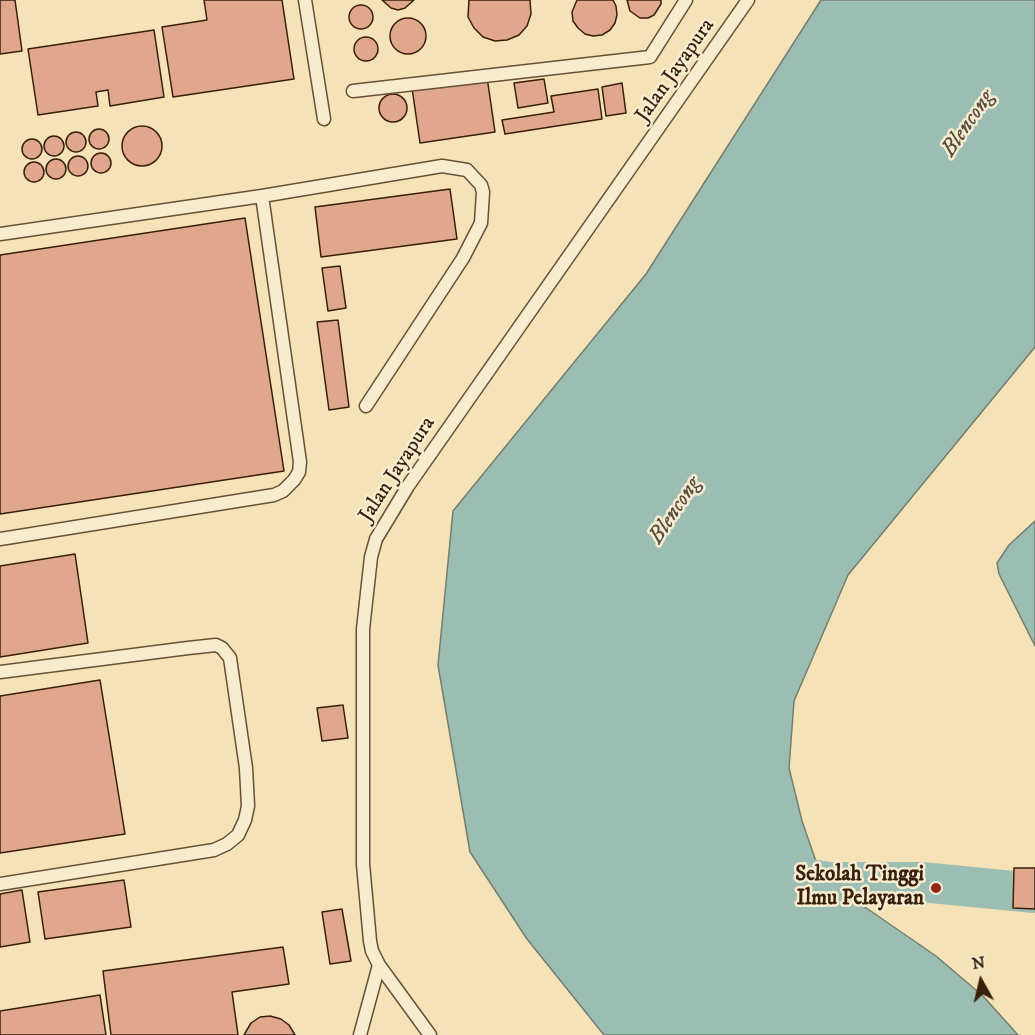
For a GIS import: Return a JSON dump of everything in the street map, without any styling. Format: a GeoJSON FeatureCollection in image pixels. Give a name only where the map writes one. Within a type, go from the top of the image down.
{"type":"FeatureCollection","features":[{"type":"Feature","properties":{"kind":"lane"},"geometry":{"type":"LineString","coordinates":[[305,0],[324,119]]}},
{"type":"Feature","properties":{"kind":"lane"},"geometry":{"type":"LineString","coordinates":[[353,91],[650,57],[686,0]]}},
{"type":"Feature","properties":{"kind":"lane","name":"Jalan Jayapura"},"geometry":{"type":"LineString","coordinates":[[430,1035],[379,965],[370,941],[363,864],[363,629],[371,557],[376,539],[408,486],[748,0]]}},
{"type":"Feature","properties":{"kind":"lane"},"geometry":{"type":"LineString","coordinates":[[0,234],[262,196],[442,166],[467,170],[481,185],[483,192],[481,223],[463,258],[366,406]]}},
{"type":"Feature","properties":{"kind":"lane"},"geometry":{"type":"LineString","coordinates":[[0,539],[274,495],[283,491],[294,480],[299,472],[300,462],[262,196]]}},
{"type":"Feature","properties":{"kind":"lane"},"geometry":{"type":"LineString","coordinates":[[0,672],[188,648],[216,645],[222,648],[230,658],[246,768],[248,806],[238,835],[227,844],[214,850],[0,884]]}},
{"type":"Feature","properties":{"kind":"lane"},"geometry":{"type":"LineString","coordinates":[[360,1035],[379,965]]}},
{"type":"Feature","properties":{"kind":"water","name":"Blencong"},"geometry":{"type":"Polygon","coordinates":[[[821,0],[1035,0],[1035,347],[848,575],[794,701],[789,768],[802,821],[819,870],[846,894],[936,956],[983,996],[1018,1035],[604,1035],[527,939],[470,852],[438,665],[453,511],[646,274],[821,0]]]}},
{"type":"Feature","properties":{"kind":"water"},"geometry":{"type":"Polygon","coordinates":[[[1035,521],[1035,646],[999,574],[997,563],[1009,545],[1035,521]]]}},
{"type":"Feature","properties":{"kind":"building"},"geometry":{"type":"Polygon","coordinates":[[[0,0],[15,0],[22,51],[0,54],[0,0]]]}},
{"type":"Feature","properties":{"kind":"building"},"geometry":{"type":"Polygon","coordinates":[[[204,0],[282,0],[294,79],[173,97],[162,27],[207,20],[204,0]]]}},
{"type":"Feature","properties":{"kind":"building"},"geometry":{"type":"Polygon","coordinates":[[[382,0],[414,0],[405,8],[398,10],[391,8],[382,0]]]}},
{"type":"Feature","properties":{"kind":"building"},"geometry":{"type":"Polygon","coordinates":[[[469,0],[530,0],[531,14],[527,26],[519,35],[507,40],[495,41],[483,37],[468,17],[469,0]]]}},
{"type":"Feature","properties":{"kind":"building"},"geometry":{"type":"Polygon","coordinates":[[[577,0],[613,0],[617,15],[610,30],[602,35],[593,36],[585,34],[578,28],[573,21],[572,12],[577,0]]]}},
{"type":"Feature","properties":{"kind":"building"},"geometry":{"type":"Polygon","coordinates":[[[627,0],[661,0],[661,4],[654,15],[640,18],[630,11],[627,0]]]}},
{"type":"Feature","properties":{"kind":"building"},"geometry":{"type":"Polygon","coordinates":[[[361,5],[366,6],[372,12],[372,22],[366,28],[361,29],[356,28],[350,22],[349,17],[350,12],[356,6],[361,5]]]}},
{"type":"Feature","properties":{"kind":"building"},"geometry":{"type":"Polygon","coordinates":[[[408,18],[421,23],[426,36],[421,49],[408,54],[395,49],[390,36],[395,23],[408,18]]]}},
{"type":"Feature","properties":{"kind":"building"},"geometry":{"type":"Polygon","coordinates":[[[154,30],[164,97],[110,106],[108,90],[96,92],[98,106],[38,115],[28,49],[154,30]]]}},
{"type":"Feature","properties":{"kind":"building"},"geometry":{"type":"Polygon","coordinates":[[[366,37],[371,38],[377,44],[377,54],[371,60],[366,61],[361,60],[355,54],[354,49],[355,44],[361,38],[366,37]]]}},
{"type":"Feature","properties":{"kind":"building"},"geometry":{"type":"Polygon","coordinates":[[[487,77],[495,132],[420,143],[412,88],[487,77]]]}},
{"type":"Feature","properties":{"kind":"building"},"geometry":{"type":"Polygon","coordinates":[[[544,79],[548,103],[518,108],[514,83],[544,79]]]}},
{"type":"Feature","properties":{"kind":"building"},"geometry":{"type":"Polygon","coordinates":[[[622,83],[626,113],[606,116],[602,87],[622,83]]]}},
{"type":"Feature","properties":{"kind":"building"},"geometry":{"type":"Polygon","coordinates":[[[598,89],[602,119],[505,134],[502,120],[554,112],[551,96],[598,89]]]}},
{"type":"Feature","properties":{"kind":"building"},"geometry":{"type":"Polygon","coordinates":[[[393,94],[403,98],[407,108],[403,118],[393,122],[383,118],[379,108],[383,98],[393,94]]]}},
{"type":"Feature","properties":{"kind":"building"},"geometry":{"type":"Polygon","coordinates":[[[142,126],[156,132],[162,146],[156,160],[142,166],[128,160],[122,146],[128,132],[142,126]]]}},
{"type":"Feature","properties":{"kind":"building"},"geometry":{"type":"Polygon","coordinates":[[[99,129],[106,132],[109,139],[106,146],[99,149],[92,146],[89,139],[92,132],[99,129]]]}},
{"type":"Feature","properties":{"kind":"building"},"geometry":{"type":"Polygon","coordinates":[[[76,132],[83,135],[86,142],[83,149],[76,152],[69,149],[66,142],[69,135],[76,132]]]}},
{"type":"Feature","properties":{"kind":"building"},"geometry":{"type":"Polygon","coordinates":[[[54,136],[61,139],[64,146],[61,153],[54,156],[47,153],[44,146],[47,139],[54,136]]]}},
{"type":"Feature","properties":{"kind":"building"},"geometry":{"type":"Polygon","coordinates":[[[32,139],[39,142],[42,149],[39,156],[32,159],[25,156],[22,149],[25,142],[32,139]]]}},
{"type":"Feature","properties":{"kind":"building"},"geometry":{"type":"Polygon","coordinates":[[[101,153],[108,156],[111,163],[108,170],[101,173],[94,170],[91,163],[94,156],[101,153]]]}},
{"type":"Feature","properties":{"kind":"building"},"geometry":{"type":"Polygon","coordinates":[[[78,156],[85,159],[88,166],[85,173],[78,176],[71,173],[68,166],[71,159],[78,156]]]}},
{"type":"Feature","properties":{"kind":"building"},"geometry":{"type":"Polygon","coordinates":[[[56,159],[63,162],[66,169],[63,176],[56,179],[49,176],[46,169],[49,162],[56,159]]]}},
{"type":"Feature","properties":{"kind":"building"},"geometry":{"type":"Polygon","coordinates":[[[34,162],[41,165],[44,172],[41,179],[34,182],[27,179],[24,172],[27,165],[34,162]]]}},
{"type":"Feature","properties":{"kind":"building"},"geometry":{"type":"Polygon","coordinates":[[[450,189],[457,239],[321,257],[315,207],[450,189]]]}},
{"type":"Feature","properties":{"kind":"building"},"geometry":{"type":"Polygon","coordinates":[[[245,218],[284,471],[0,514],[0,255],[245,218]]]}},
{"type":"Feature","properties":{"kind":"building"},"geometry":{"type":"Polygon","coordinates":[[[340,266],[346,308],[328,311],[322,268],[340,266]]]}},
{"type":"Feature","properties":{"kind":"building"},"geometry":{"type":"Polygon","coordinates":[[[338,320],[349,407],[329,410],[317,322],[338,320]]]}},
{"type":"Feature","properties":{"kind":"building"},"geometry":{"type":"Polygon","coordinates":[[[75,554],[88,643],[0,657],[0,566],[75,554]]]}},
{"type":"Feature","properties":{"kind":"building"},"geometry":{"type":"Polygon","coordinates":[[[100,680],[125,834],[0,853],[0,696],[100,680]]]}},
{"type":"Feature","properties":{"kind":"building"},"geometry":{"type":"Polygon","coordinates":[[[343,705],[348,738],[322,741],[317,708],[343,705]]]}},
{"type":"Feature","properties":{"kind":"building"},"geometry":{"type":"Polygon","coordinates":[[[1014,868],[1035,868],[1035,909],[1013,908],[1014,868]]]}},
{"type":"Feature","properties":{"kind":"building"},"geometry":{"type":"Polygon","coordinates":[[[124,880],[131,927],[45,939],[38,892],[124,880]]]}},
{"type":"Feature","properties":{"kind":"building"},"geometry":{"type":"Polygon","coordinates":[[[22,890],[30,942],[0,947],[0,894],[22,890]]]}},
{"type":"Feature","properties":{"kind":"building"},"geometry":{"type":"Polygon","coordinates":[[[342,909],[351,961],[330,964],[322,912],[342,909]]]}},
{"type":"Feature","properties":{"kind":"building"},"geometry":{"type":"Polygon","coordinates":[[[283,947],[289,984],[232,992],[238,1035],[111,1035],[103,971],[283,947]]]}},
{"type":"Feature","properties":{"kind":"building"},"geometry":{"type":"Polygon","coordinates":[[[100,995],[106,1035],[0,1035],[0,1011],[100,995]]]}},
{"type":"Feature","properties":{"kind":"building"},"geometry":{"type":"Polygon","coordinates":[[[270,1016],[281,1019],[289,1025],[295,1035],[244,1035],[251,1023],[260,1017],[270,1016]]]}},
{"type":"Feature","properties":{"kind":"waterway"},"geometry":{"type":"LineString","coordinates":[[775,874],[830,882],[921,882],[1035,893]]}},
{"type":"Feature","properties":{"kind":"place","name":"Sekolah Tinggi Ilmu Pelayaran"},"geometry":{"type":"Point","coordinates":[936,888]}}]}
